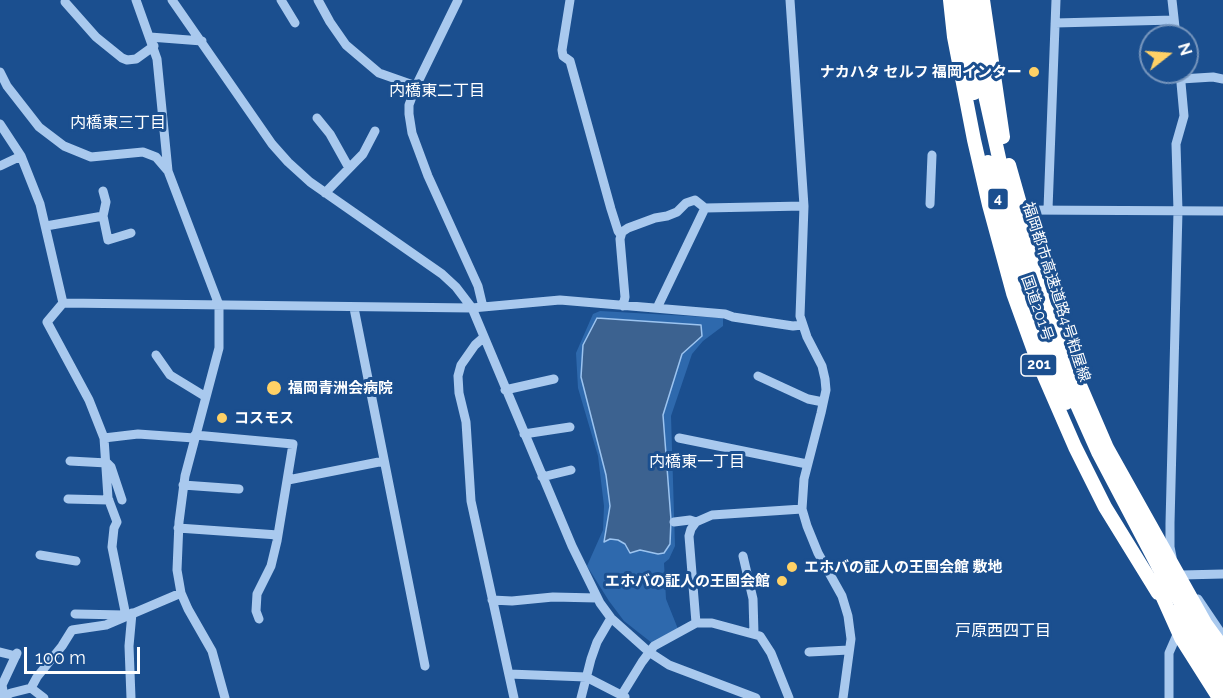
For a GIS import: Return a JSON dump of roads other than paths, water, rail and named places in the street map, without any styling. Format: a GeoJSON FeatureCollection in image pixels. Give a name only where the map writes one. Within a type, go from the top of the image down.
{"type":"FeatureCollection","features":[{"type":"Feature","properties":{"kind":"highway","name":"国道201号"},"geometry":{"type":"LineString","coordinates":[[950,0],[954,38],[989,205],[1013,293],[1038,362],[1075,447],[1105,507],[1180,629],[1223,692]]}},
{"type":"Feature","properties":{"kind":"highway","name":"福岡都市高速道路4号粕屋線"},"geometry":{"type":"LineString","coordinates":[[961,0],[974,93],[986,153],[1023,287],[1060,391],[1114,506],[1155,580]]}},
{"type":"Feature","properties":{"kind":"highway","name":"福岡都市高速道路4号粕屋線"},"geometry":{"type":"LineString","coordinates":[[971,0],[985,94],[1004,183],[1032,283],[1056,353],[1103,462],[1153,556],[1223,667]]}},
{"type":"Feature","properties":{"kind":"highway","name":"国道201号"},"geometry":{"type":"LineString","coordinates":[[983,0],[1005,152],[1041,278],[1067,351],[1107,448],[1189,596],[1223,648]]}},
{"type":"Feature","properties":{"kind":"highway"},"geometry":{"type":"LineString","coordinates":[[1155,580],[1223,686]]}},
{"type":"Feature","properties":{"kind":"highway"},"geometry":{"type":"LineString","coordinates":[[1155,580],[1181,638],[1219,698]]}},
{"type":"Feature","properties":{"kind":"highway"},"geometry":{"type":"LineString","coordinates":[[1185,609],[1188,608],[1223,656]]}},
{"type":"Feature","properties":{"kind":"street"},"geometry":{"type":"LineString","coordinates":[[136,0],[152,42],[160,85],[168,171],[219,305],[219,348],[183,484],[178,528],[177,570],[181,593],[212,651],[225,698]]}},
{"type":"Feature","properties":{"kind":"street"},"geometry":{"type":"LineString","coordinates":[[172,0],[272,144],[295,169],[325,193],[442,274],[456,286],[472,308],[572,546],[597,598],[611,618],[648,652],[669,665],[756,698]]}},
{"type":"Feature","properties":{"kind":"street"},"geometry":{"type":"LineString","coordinates":[[281,0],[295,23]]}},
{"type":"Feature","properties":{"kind":"street"},"geometry":{"type":"LineString","coordinates":[[318,0],[346,45],[379,73],[416,86]]}},
{"type":"Feature","properties":{"kind":"street"},"geometry":{"type":"LineString","coordinates":[[458,0],[409,105],[412,133],[428,176],[478,286],[483,307]]}},
{"type":"Feature","properties":{"kind":"street"},"geometry":{"type":"LineString","coordinates":[[570,0],[563,56],[570,61],[611,209],[621,235]]}},
{"type":"Feature","properties":{"kind":"street"},"geometry":{"type":"LineString","coordinates":[[790,0],[804,206],[800,306],[802,325],[822,366],[825,379],[823,402],[803,486],[802,509],[814,544],[842,596],[848,616],[851,639],[843,698]]}},
{"type":"Feature","properties":{"kind":"street"},"geometry":{"type":"LineString","coordinates":[[1048,209],[1056,0]]}},
{"type":"Feature","properties":{"kind":"street"},"geometry":{"type":"LineString","coordinates":[[1172,0],[1174,24]]}},
{"type":"Feature","properties":{"kind":"street"},"geometry":{"type":"LineString","coordinates":[[65,2],[96,36],[127,60],[136,59],[152,42],[202,41]]}},
{"type":"Feature","properties":{"kind":"street"},"geometry":{"type":"LineString","coordinates":[[1055,23],[1174,20]]}},
{"type":"Feature","properties":{"kind":"street"},"geometry":{"type":"LineString","coordinates":[[0,72],[7,86],[39,128],[64,146],[91,157],[143,152],[156,158],[168,171]]}},
{"type":"Feature","properties":{"kind":"street"},"geometry":{"type":"LineString","coordinates":[[1199,76],[1223,79]]}},
{"type":"Feature","properties":{"kind":"street"},"geometry":{"type":"LineString","coordinates":[[1181,84],[1184,116],[1176,144],[1178,211],[1170,547],[1172,558],[1182,575],[1223,636]]}},
{"type":"Feature","properties":{"kind":"street"},"geometry":{"type":"LineString","coordinates":[[317,118],[330,134],[349,168]]}},
{"type":"Feature","properties":{"kind":"street"},"geometry":{"type":"LineString","coordinates":[[0,124],[21,156],[40,204],[63,303]]}},
{"type":"Feature","properties":{"kind":"street"},"geometry":{"type":"LineString","coordinates":[[325,193],[363,154],[375,131]]}},
{"type":"Feature","properties":{"kind":"street"},"geometry":{"type":"LineString","coordinates":[[930,204],[932,155]]}},
{"type":"Feature","properties":{"kind":"street"},"geometry":{"type":"LineString","coordinates":[[0,166],[21,156]]}},
{"type":"Feature","properties":{"kind":"street"},"geometry":{"type":"LineString","coordinates":[[103,191],[106,202],[103,216],[108,240],[131,233]]}},
{"type":"Feature","properties":{"kind":"street"},"geometry":{"type":"LineString","coordinates":[[623,306],[625,297],[620,239],[628,228],[677,212],[686,203],[695,200],[705,208],[804,206]]}},
{"type":"Feature","properties":{"kind":"street"},"geometry":{"type":"LineString","coordinates":[[657,308],[705,208]]}},
{"type":"Feature","properties":{"kind":"street"},"geometry":{"type":"LineString","coordinates":[[1022,210],[1223,211]]}},
{"type":"Feature","properties":{"kind":"street"},"geometry":{"type":"LineString","coordinates":[[46,226],[103,216]]}},
{"type":"Feature","properties":{"kind":"street"},"geometry":{"type":"LineString","coordinates":[[63,303],[472,308],[560,300],[725,314],[733,318],[793,326],[802,325]]}},
{"type":"Feature","properties":{"kind":"street"},"geometry":{"type":"LineString","coordinates":[[63,303],[47,322],[89,400],[104,438],[109,500],[117,522],[112,547],[129,614],[131,698]]}},
{"type":"Feature","properties":{"kind":"street"},"geometry":{"type":"LineString","coordinates":[[354,308],[425,666]]}},
{"type":"Feature","properties":{"kind":"street"},"geometry":{"type":"LineString","coordinates":[[483,338],[467,355],[458,376],[459,393],[466,422],[471,501],[514,698]]}},
{"type":"Feature","properties":{"kind":"street"},"geometry":{"type":"LineString","coordinates":[[156,355],[170,375],[206,397]]}},
{"type":"Feature","properties":{"kind":"street"},"geometry":{"type":"LineString","coordinates":[[758,376],[808,399],[823,402]]}},
{"type":"Feature","properties":{"kind":"street"},"geometry":{"type":"LineString","coordinates":[[505,390],[554,379]]}},
{"type":"Feature","properties":{"kind":"street"},"geometry":{"type":"LineString","coordinates":[[524,434],[570,427]]}},
{"type":"Feature","properties":{"kind":"street"},"geometry":{"type":"LineString","coordinates":[[104,438],[138,434],[293,444],[271,566],[257,594],[256,611],[260,619]]}},
{"type":"Feature","properties":{"kind":"street"},"geometry":{"type":"LineString","coordinates":[[679,438],[807,465]]}},
{"type":"Feature","properties":{"kind":"street"},"geometry":{"type":"LineString","coordinates":[[70,461],[107,463],[111,467],[122,500]]}},
{"type":"Feature","properties":{"kind":"street"},"geometry":{"type":"LineString","coordinates":[[288,480],[384,461]]}},
{"type":"Feature","properties":{"kind":"street"},"geometry":{"type":"LineString","coordinates":[[542,477],[571,470]]}},
{"type":"Feature","properties":{"kind":"street"},"geometry":{"type":"LineString","coordinates":[[183,484],[239,489]]}},
{"type":"Feature","properties":{"kind":"street"},"geometry":{"type":"LineString","coordinates":[[68,499],[109,500]]}},
{"type":"Feature","properties":{"kind":"street"},"geometry":{"type":"LineString","coordinates":[[696,623],[689,536],[696,522],[712,516],[802,509]]}},
{"type":"Feature","properties":{"kind":"street"},"geometry":{"type":"LineString","coordinates":[[674,522],[690,520],[696,522]]}},
{"type":"Feature","properties":{"kind":"street"},"geometry":{"type":"LineString","coordinates":[[178,528],[278,535]]}},
{"type":"Feature","properties":{"kind":"street"},"geometry":{"type":"LineString","coordinates":[[40,555],[76,561]]}},
{"type":"Feature","properties":{"kind":"street"},"geometry":{"type":"LineString","coordinates":[[743,556],[753,599],[754,634]]}},
{"type":"Feature","properties":{"kind":"street"},"geometry":{"type":"LineString","coordinates":[[1182,575],[1223,574]]}},
{"type":"Feature","properties":{"kind":"street"},"geometry":{"type":"LineString","coordinates":[[0,652],[16,654],[2,685],[2,697],[31,688],[72,630],[106,626],[181,593]]}},
{"type":"Feature","properties":{"kind":"street"},"geometry":{"type":"LineString","coordinates":[[492,600],[512,601],[553,597],[597,598]]}},
{"type":"Feature","properties":{"kind":"street"},"geometry":{"type":"LineString","coordinates":[[75,614],[129,614]]}},
{"type":"Feature","properties":{"kind":"street"},"geometry":{"type":"LineString","coordinates":[[581,698],[597,642],[611,618]]}},
{"type":"Feature","properties":{"kind":"street"},"geometry":{"type":"LineString","coordinates":[[509,674],[586,677],[624,697],[648,652],[654,646],[696,623],[712,623],[760,636],[771,653],[789,698]]}},
{"type":"Feature","properties":{"kind":"street"},"geometry":{"type":"LineString","coordinates":[[1169,698],[1169,653],[1176,638]]}},
{"type":"Feature","properties":{"kind":"street"},"geometry":{"type":"LineString","coordinates":[[809,652],[849,650]]}},
{"type":"Feature","properties":{"kind":"street"},"geometry":{"type":"LineString","coordinates":[[31,688],[44,698]]}},
{"type":"Feature","properties":{"kind":"place","name":"ナカハタ セルフ 福岡インター"},"geometry":{"type":"Point","coordinates":[1034,72]}},
{"type":"Feature","properties":{"kind":"place","name":"福岡青洲会病院"},"geometry":{"type":"Point","coordinates":[274,388]}},
{"type":"Feature","properties":{"kind":"place","name":"コスモス"},"geometry":{"type":"Point","coordinates":[222,418]}},
{"type":"Feature","properties":{"kind":"place","name":"エホバの証人の王国会館 敷地"},"geometry":{"type":"Point","coordinates":[792,567]}},
{"type":"Feature","properties":{"kind":"place","name":"エホバの証人の王国会館"},"geometry":{"type":"Point","coordinates":[782,581]}},
{"type":"Feature","properties":{"kind":"district","name":"内橋東二丁目"},"geometry":{"type":"Point","coordinates":[437,91]}},
{"type":"Feature","properties":{"kind":"district","name":"内橋東三丁目"},"geometry":{"type":"Point","coordinates":[118,123]}},
{"type":"Feature","properties":{"kind":"district","name":"内橋東一丁目"},"geometry":{"type":"Point","coordinates":[697,462]}},
{"type":"Feature","properties":{"kind":"district","name":"戸原西四丁目"},"geometry":{"type":"Point","coordinates":[1003,631]}}]}
